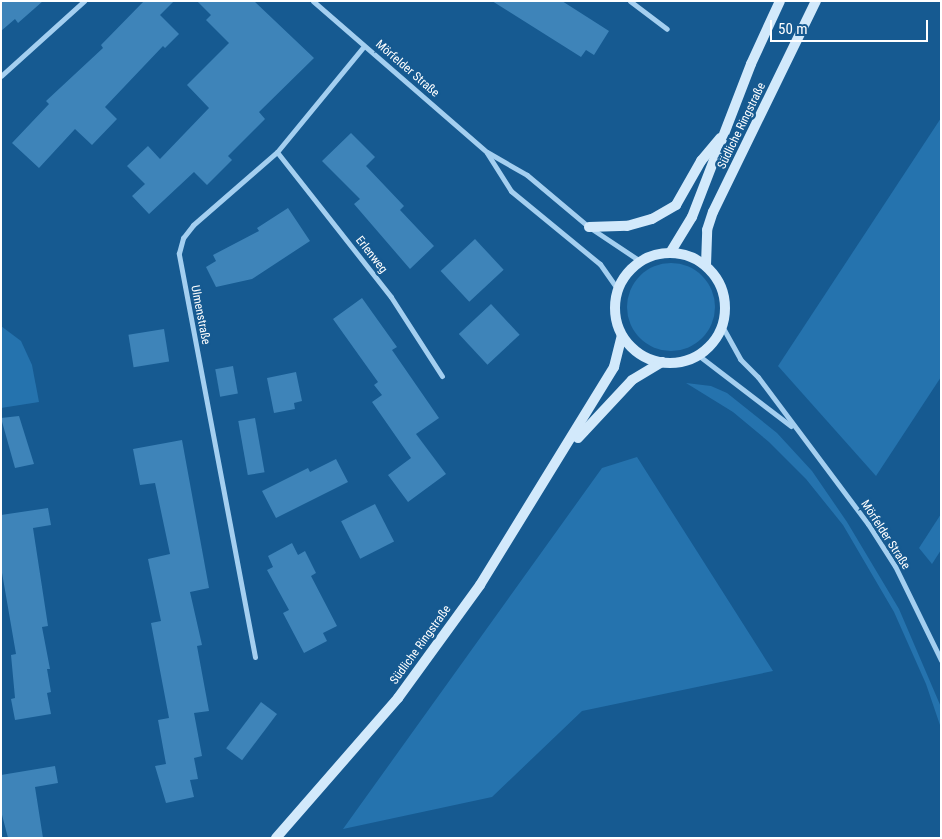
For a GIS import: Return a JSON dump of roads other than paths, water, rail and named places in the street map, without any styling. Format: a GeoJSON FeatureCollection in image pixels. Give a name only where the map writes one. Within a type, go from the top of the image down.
{"type":"FeatureCollection","features":[{"type":"Feature","properties":{"kind":"main road","name":"Südliche Ringstraße"},"geometry":{"type":"LineString","coordinates":[[670,252],[692,216],[717,157],[723,135],[780,1]]}},
{"type":"Feature","properties":{"kind":"main road","name":"Südliche Ringstraße"},"geometry":{"type":"LineString","coordinates":[[706,266],[707,230],[713,212],[816,1]]}},
{"type":"Feature","properties":{"kind":"main road"},"geometry":{"type":"LineString","coordinates":[[589,227],[627,226],[652,219],[676,205],[701,161],[723,135]]}},
{"type":"Feature","properties":{"kind":"main road"},"geometry":{"type":"LineString","coordinates":[[640,261],[670,252],[689,256],[706,266],[723,293],[725,310],[722,326],[708,348],[698,355]]}},
{"type":"Feature","properties":{"kind":"main road","name":"Südliche Ringstraße"},"geometry":{"type":"LineString","coordinates":[[640,261],[626,274],[618,290],[616,321],[622,336],[633,349],[646,358],[662,362],[681,362],[698,355]]}},
{"type":"Feature","properties":{"kind":"main road","name":"Südliche Ringstraße"},"geometry":{"type":"LineString","coordinates":[[276,838],[398,698],[480,585],[565,452],[614,367],[622,336]]}},
{"type":"Feature","properties":{"kind":"main road","name":"Südliche Ringstraße"},"geometry":{"type":"LineString","coordinates":[[565,452],[632,380],[662,362]]}},
{"type":"Feature","properties":{"kind":"street"},"geometry":{"type":"LineString","coordinates":[[1,76],[84,1]]}},
{"type":"Feature","properties":{"kind":"street","name":"Mörfelder Straße"},"geometry":{"type":"LineString","coordinates":[[313,1],[487,152],[527,175],[589,227],[640,261]]}},
{"type":"Feature","properties":{"kind":"street"},"geometry":{"type":"LineString","coordinates":[[630,1],[667,29]]}},
{"type":"Feature","properties":{"kind":"street","name":"Ulmenstraße"},"geometry":{"type":"LineString","coordinates":[[254,657],[179,253],[183,238],[193,225],[277,152],[364,46]]}},
{"type":"Feature","properties":{"kind":"street","name":"Erlenweg"},"geometry":{"type":"LineString","coordinates":[[277,152],[392,297],[442,376]]}},
{"type":"Feature","properties":{"kind":"street","name":"Mörfelder Straße"},"geometry":{"type":"LineString","coordinates":[[487,152],[512,191],[600,264],[618,290]]}},
{"type":"Feature","properties":{"kind":"street","name":"Mörfelder Straße"},"geometry":{"type":"LineString","coordinates":[[722,326],[730,344],[826,467],[895,566],[941,660]]}},
{"type":"Feature","properties":{"kind":"street","name":"Mörfelder Straße"},"geometry":{"type":"LineString","coordinates":[[698,355],[765,404],[796,431]]}}]}
